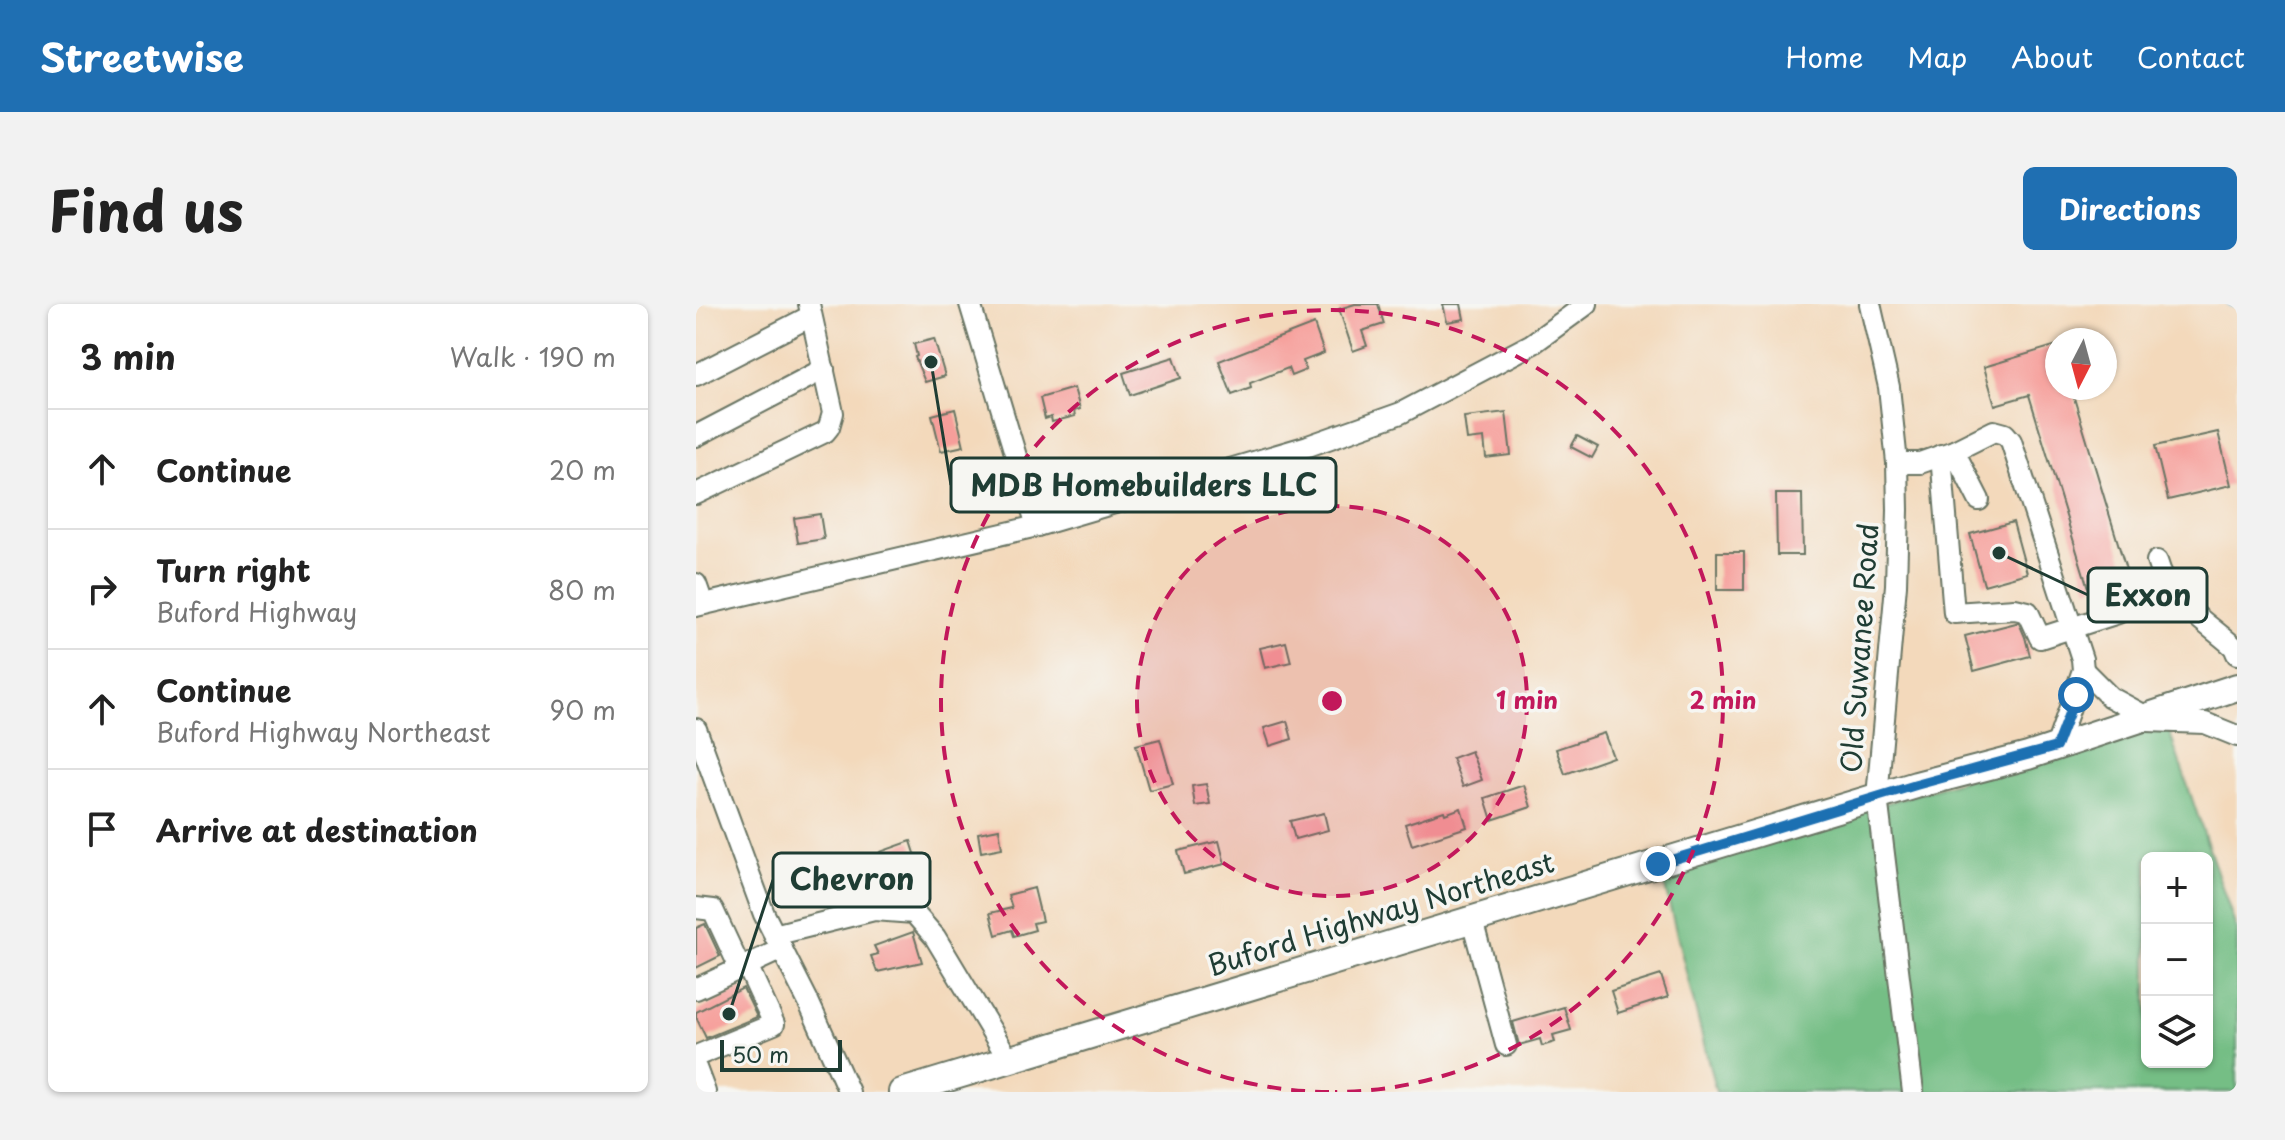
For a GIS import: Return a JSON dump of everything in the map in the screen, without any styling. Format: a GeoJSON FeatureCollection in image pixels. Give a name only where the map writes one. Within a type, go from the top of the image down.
{"type":"FeatureCollection","features":[{"type":"Feature","properties":{"kind":"main road","name":"Buford Highway Northeast"},"geometry":{"type":"LineString","coordinates":[[902,1092],[1877,797],[2056,747],[2237,687]]}},
{"type":"Feature","properties":{"kind":"street"},"geometry":{"type":"LineString","coordinates":[[970,304],[1037,526]]}},
{"type":"Feature","properties":{"kind":"street"},"geometry":{"type":"LineString","coordinates":[[698,598],[1037,526],[1308,446],[1401,413],[1532,344],[1587,304]]}},
{"type":"Feature","properties":{"kind":"street","name":"Old Suwanee Road"},"geometry":{"type":"LineString","coordinates":[[1870,304],[1889,387],[1897,463],[1896,585],[1877,797],[1913,1092]]}},
{"type":"Feature","properties":{"kind":"street"},"geometry":{"type":"LineString","coordinates":[[696,375],[810,310],[833,413],[825,432],[696,494]]}},
{"type":"Feature","properties":{"kind":"street"},"geometry":{"type":"LineString","coordinates":[[696,436],[824,369]]}},
{"type":"Feature","properties":{"kind":"street"},"geometry":{"type":"LineString","coordinates":[[1897,463],[1920,463],[1994,431],[2005,434],[2011,441],[2083,670],[2110,697],[2141,719],[2205,723],[2237,736]]}},
{"type":"Feature","properties":{"kind":"street"},"geometry":{"type":"LineString","coordinates":[[1947,453],[1979,500]]}},
{"type":"Feature","properties":{"kind":"street"},"geometry":{"type":"LineString","coordinates":[[1947,453],[1954,613],[2015,609],[2028,612],[2040,638],[2118,613]]}},
{"type":"Feature","properties":{"kind":"street"},"geometry":{"type":"LineString","coordinates":[[2157,561],[2161,577],[2175,597],[2234,647],[2237,654]]}},
{"type":"Feature","properties":{"kind":"street"},"geometry":{"type":"LineString","coordinates":[[2056,747],[2083,670]]}},
{"type":"Feature","properties":{"kind":"street"},"geometry":{"type":"LineString","coordinates":[[696,729],[734,836],[778,942],[849,1092]]}},
{"type":"Feature","properties":{"kind":"street"},"geometry":{"type":"LineString","coordinates":[[696,908],[713,910],[774,1024],[696,1056]]}},
{"type":"Feature","properties":{"kind":"street"},"geometry":{"type":"LineString","coordinates":[[696,989],[744,967],[778,942],[874,910],[914,913],[935,937],[1009,1060]]}},
{"type":"Feature","properties":{"kind":"street"},"geometry":{"type":"LineString","coordinates":[[1472,920],[1506,1045]]}},
{"type":"Feature","properties":{"kind":"street"},"geometry":{"type":"LineString","coordinates":[[696,1068],[705,1092]]}},
{"type":"Feature","properties":{"kind":"green space"},"geometry":{"type":"Polygon","coordinates":[[[2165,719],[2210,852],[2141,852],[2141,1068],[2213,1068],[2213,860],[2237,931],[2237,1092],[1716,1092],[1661,871],[2165,719]]]}},
{"type":"Feature","properties":{"kind":"building"},"geometry":{"type":"Polygon","coordinates":[[[1355,304],[1378,304],[1384,324],[1362,331],[1367,346],[1353,351],[1339,309],[1355,304]]]}},
{"type":"Feature","properties":{"kind":"building"},"geometry":{"type":"Polygon","coordinates":[[[1443,304],[1461,304],[1464,319],[1447,322],[1443,304]]]}},
{"type":"Feature","properties":{"kind":"building"},"geometry":{"type":"Polygon","coordinates":[[[1314,324],[1324,353],[1303,361],[1306,370],[1291,376],[1288,368],[1250,383],[1251,388],[1232,395],[1219,361],[1314,324]]]}},
{"type":"Feature","properties":{"kind":"building"},"geometry":{"type":"Polygon","coordinates":[[[934,339],[945,376],[925,382],[915,357],[914,344],[934,339]]]}},
{"type":"Feature","properties":{"kind":"building"},"geometry":{"type":"Polygon","coordinates":[[[2045,349],[2045,400],[2075,400],[2128,576],[2088,588],[2029,395],[1995,405],[1984,367],[2045,349]]]}},
{"type":"Feature","properties":{"kind":"building"},"geometry":{"type":"Polygon","coordinates":[[[1174,357],[1181,378],[1130,395],[1123,373],[1174,357]]]}},
{"type":"Feature","properties":{"kind":"building"},"geometry":{"type":"Polygon","coordinates":[[[1074,388],[1080,409],[1074,411],[1075,416],[1052,422],[1051,417],[1045,419],[1040,398],[1074,388]]]}},
{"type":"Feature","properties":{"kind":"building"},"geometry":{"type":"Polygon","coordinates":[[[955,409],[964,446],[941,451],[932,415],[955,409]]]}},
{"type":"Feature","properties":{"kind":"building"},"geometry":{"type":"Polygon","coordinates":[[[1506,412],[1511,455],[1486,458],[1484,438],[1467,440],[1464,417],[1506,412]]]}},
{"type":"Feature","properties":{"kind":"building"},"geometry":{"type":"Polygon","coordinates":[[[2218,432],[2231,485],[2168,500],[2155,446],[2218,432]]]}},
{"type":"Feature","properties":{"kind":"building"},"geometry":{"type":"Polygon","coordinates":[[[1577,436],[1598,447],[1592,458],[1571,447],[1577,436]]]}},
{"type":"Feature","properties":{"kind":"building"},"geometry":{"type":"Polygon","coordinates":[[[1776,494],[1802,494],[1803,555],[1777,555],[1776,494]]]}},
{"type":"Feature","properties":{"kind":"building"},"geometry":{"type":"Polygon","coordinates":[[[820,514],[824,539],[798,543],[794,518],[820,514]]]}},
{"type":"Feature","properties":{"kind":"building"},"geometry":{"type":"Polygon","coordinates":[[[2013,522],[2027,573],[1984,585],[1970,534],[2013,522]]]}},
{"type":"Feature","properties":{"kind":"building"},"geometry":{"type":"Polygon","coordinates":[[[1717,552],[1744,552],[1744,590],[1717,590],[1717,552]]]}},
{"type":"Feature","properties":{"kind":"building"},"geometry":{"type":"Polygon","coordinates":[[[2019,623],[2025,637],[2030,656],[1974,671],[1965,636],[2019,623]]]}},
{"type":"Feature","properties":{"kind":"building"},"geometry":{"type":"Polygon","coordinates":[[[1286,642],[1291,662],[1265,668],[1260,648],[1286,642]]]}},
{"type":"Feature","properties":{"kind":"building"},"geometry":{"type":"Polygon","coordinates":[[[1287,721],[1292,739],[1270,746],[1264,728],[1287,721]]]}},
{"type":"Feature","properties":{"kind":"building"},"geometry":{"type":"Polygon","coordinates":[[[1604,733],[1613,757],[1565,774],[1556,749],[1604,733]]]}},
{"type":"Feature","properties":{"kind":"building"},"geometry":{"type":"Polygon","coordinates":[[[1160,739],[1173,784],[1149,790],[1136,745],[1160,739]]]}},
{"type":"Feature","properties":{"kind":"building"},"geometry":{"type":"Polygon","coordinates":[[[1471,751],[1482,780],[1463,787],[1452,758],[1471,751]]]}},
{"type":"Feature","properties":{"kind":"building"},"geometry":{"type":"Polygon","coordinates":[[[1206,784],[1210,804],[1195,806],[1192,786],[1206,784]]]}},
{"type":"Feature","properties":{"kind":"building"},"geometry":{"type":"Polygon","coordinates":[[[1524,785],[1531,807],[1492,820],[1485,798],[1524,785]]]}},
{"type":"Feature","properties":{"kind":"building"},"geometry":{"type":"Polygon","coordinates":[[[1461,808],[1467,827],[1412,845],[1405,824],[1461,808]]]}},
{"type":"Feature","properties":{"kind":"building"},"geometry":{"type":"Polygon","coordinates":[[[1324,813],[1328,830],[1295,839],[1290,821],[1324,813]]]}},
{"type":"Feature","properties":{"kind":"building"},"geometry":{"type":"Polygon","coordinates":[[[999,829],[1002,848],[981,852],[978,833],[999,829]]]}},
{"type":"Feature","properties":{"kind":"building"},"geometry":{"type":"Polygon","coordinates":[[[911,841],[921,872],[890,883],[880,852],[911,841]]]}},
{"type":"Feature","properties":{"kind":"building"},"geometry":{"type":"Polygon","coordinates":[[[1219,841],[1225,864],[1184,874],[1178,851],[1219,841]]]}},
{"type":"Feature","properties":{"kind":"building"},"geometry":{"type":"Polygon","coordinates":[[[1034,888],[1042,921],[1033,923],[1035,930],[1014,936],[1012,930],[996,935],[990,913],[1012,908],[1008,895],[1034,888]]]}},
{"type":"Feature","properties":{"kind":"building"},"geometry":{"type":"Polygon","coordinates":[[[705,924],[720,956],[696,968],[696,928],[705,924]]]}},
{"type":"Feature","properties":{"kind":"building"},"geometry":{"type":"Polygon","coordinates":[[[913,932],[922,962],[877,972],[871,956],[878,954],[874,946],[913,932]]]}},
{"type":"Feature","properties":{"kind":"building"},"geometry":{"type":"Polygon","coordinates":[[[1661,975],[1668,997],[1618,1013],[1611,991],[1661,975]]]}},
{"type":"Feature","properties":{"kind":"building"},"geometry":{"type":"Polygon","coordinates":[[[743,988],[757,1017],[706,1038],[696,1012],[743,988]]]}},
{"type":"Feature","properties":{"kind":"building"},"geometry":{"type":"Polygon","coordinates":[[[1564,1007],[1571,1030],[1553,1035],[1555,1042],[1542,1046],[1540,1039],[1519,1045],[1513,1022],[1564,1007]]]}},
{"type":"Feature","properties":{"kind":"waterway"},"geometry":{"type":"LineString","coordinates":[[2229,304],[2237,306]]}},
{"type":"Feature","properties":{"kind":"place","name":"MDB Homebuilders LLC"},"geometry":{"type":"Point","coordinates":[931,362]}},
{"type":"Feature","properties":{"kind":"place","name":"Exxon"},"geometry":{"type":"Point","coordinates":[1999,553]}},
{"type":"Feature","properties":{"kind":"place","name":"Chevron"},"geometry":{"type":"Point","coordinates":[729,1014]}},
{"type":"Feature","properties":{"kind":"route"},"geometry":{"type":"LineString","coordinates":[[1658,864],[1916,785],[2056,747],[2076,695]]}}]}
